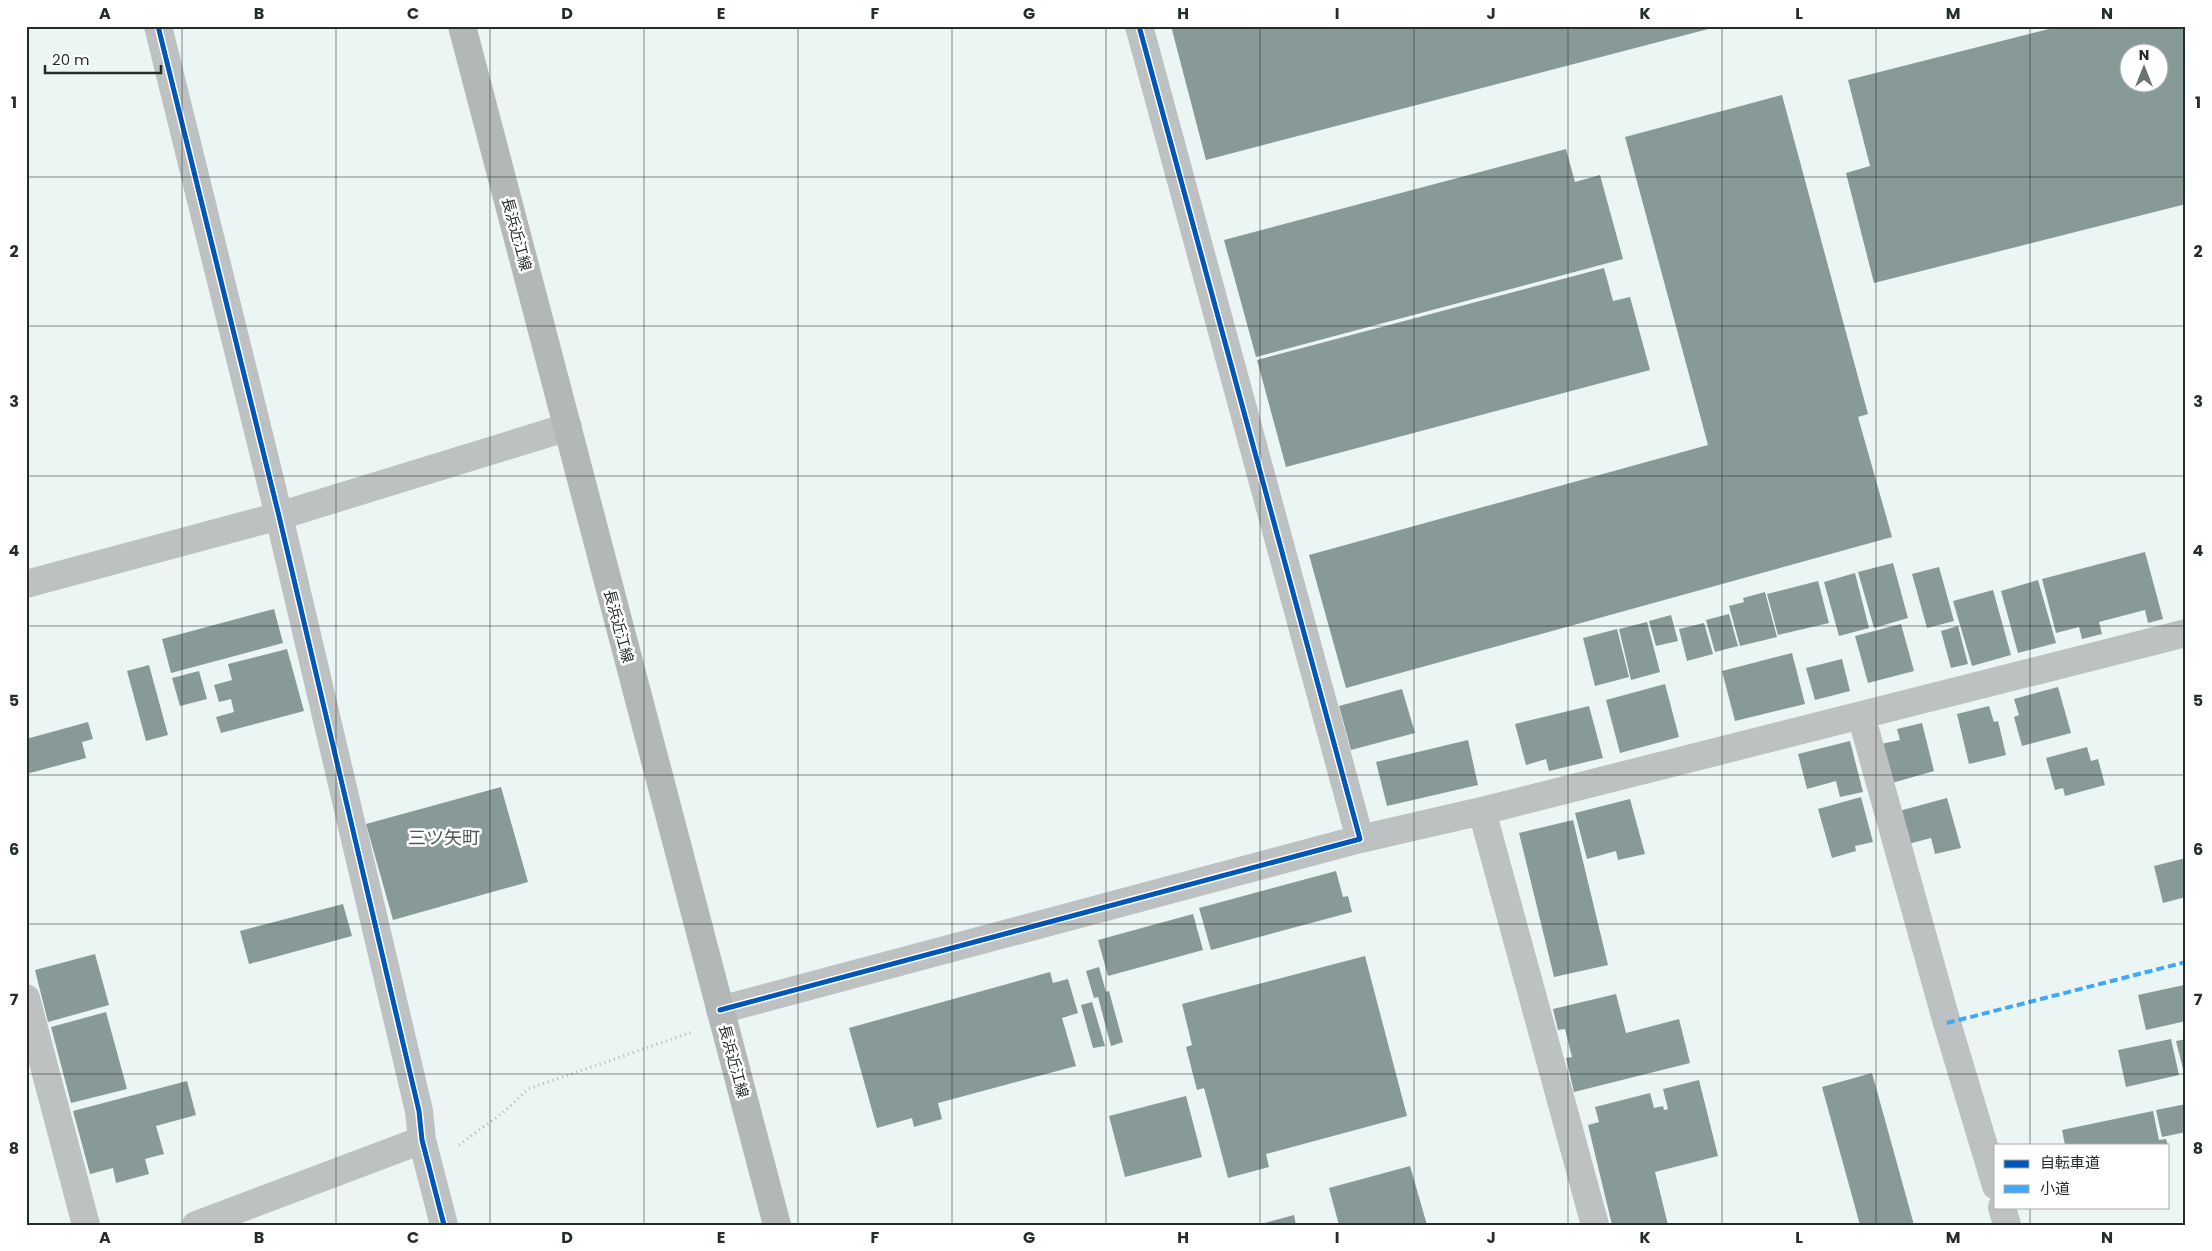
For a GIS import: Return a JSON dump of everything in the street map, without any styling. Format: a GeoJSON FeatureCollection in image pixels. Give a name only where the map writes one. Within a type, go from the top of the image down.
{"type":"FeatureCollection","features":[{"type":"Feature","properties":{"kind":"main road","name":"長浜近江線"},"geometry":{"type":"LineString","coordinates":[[462,26],[777,1225]]}},
{"type":"Feature","properties":{"kind":"street"},"geometry":{"type":"LineString","coordinates":[[158,26],[278,516],[418,1110],[425,1152],[444,1225]]}},
{"type":"Feature","properties":{"kind":"street"},"geometry":{"type":"LineString","coordinates":[[1140,26],[1360,839]]}},
{"type":"Feature","properties":{"kind":"street"},"geometry":{"type":"LineString","coordinates":[[26,584],[278,516],[568,427]]}},
{"type":"Feature","properties":{"kind":"street"},"geometry":{"type":"LineString","coordinates":[[720,1010],[1360,839],[1482,811],[2186,633]]}},
{"type":"Feature","properties":{"kind":"street"},"geometry":{"type":"LineString","coordinates":[[1861,715],[1947,1023],[1994,1179]]}},
{"type":"Feature","properties":{"kind":"street"},"geometry":{"type":"LineString","coordinates":[[1482,811],[1595,1225]]}},
{"type":"Feature","properties":{"kind":"street"},"geometry":{"type":"LineString","coordinates":[[26,998],[86,1225]]}},
{"type":"Feature","properties":{"kind":"street"},"geometry":{"type":"LineString","coordinates":[[196,1225],[425,1152]]}},
{"type":"Feature","properties":{"kind":"street"},"geometry":{"type":"LineString","coordinates":[[2002,1208],[2007,1225]]}},
{"type":"Feature","properties":{"kind":"path"},"geometry":{"type":"LineString","coordinates":[[425,1152],[481,1131],[528,1089],[677,1035],[700,1030]]}},
{"type":"Feature","properties":{"kind":"building"},"geometry":{"type":"Polygon","coordinates":[[[1171,26],[1716,26],[1716,27],[1206,160],[1171,26]]]}},
{"type":"Feature","properties":{"kind":"building"},"geometry":{"type":"Polygon","coordinates":[[[2061,26],[2186,26],[2186,204],[1874,283],[1846,173],[1870,166],[1848,80],[2061,26]]]}},
{"type":"Feature","properties":{"kind":"building"},"geometry":{"type":"Polygon","coordinates":[[[1782,95],[1868,414],[1858,417],[1892,537],[1346,688],[1309,555],[1708,445],[1625,137],[1782,95]]]}},
{"type":"Feature","properties":{"kind":"building"},"geometry":{"type":"Polygon","coordinates":[[[1566,149],[1575,182],[1600,175],[1623,259],[1256,357],[1224,240],[1566,149]]]}},
{"type":"Feature","properties":{"kind":"building"},"geometry":{"type":"Polygon","coordinates":[[[1604,268],[1613,301],[1630,297],[1650,370],[1286,467],[1257,360],[1604,268]]]}},
{"type":"Feature","properties":{"kind":"building"},"geometry":{"type":"Polygon","coordinates":[[[2145,552],[2163,619],[2148,623],[2145,610],[2099,622],[2102,634],[2082,639],[2079,627],[2056,633],[2042,579],[2145,552]]]}},
{"type":"Feature","properties":{"kind":"building"},"geometry":{"type":"Polygon","coordinates":[[[1893,563],[1908,618],[1874,628],[1858,572],[1893,563]]]}},
{"type":"Feature","properties":{"kind":"building"},"geometry":{"type":"Polygon","coordinates":[[[1939,567],[1954,621],[1927,628],[1912,574],[1939,567]]]}},
{"type":"Feature","properties":{"kind":"building"},"geometry":{"type":"Polygon","coordinates":[[[1855,573],[1869,628],[1839,636],[1824,582],[1855,573]]]}},
{"type":"Feature","properties":{"kind":"building"},"geometry":{"type":"Polygon","coordinates":[[[2038,580],[2056,643],[2018,653],[2001,591],[2038,580]]]}},
{"type":"Feature","properties":{"kind":"building"},"geometry":{"type":"Polygon","coordinates":[[[1818,581],[1829,623],[1778,635],[1767,594],[1818,581]]]}},
{"type":"Feature","properties":{"kind":"building"},"geometry":{"type":"Polygon","coordinates":[[[1993,590],[2011,655],[1972,666],[1953,601],[1993,590]]]}},
{"type":"Feature","properties":{"kind":"building"},"geometry":{"type":"Polygon","coordinates":[[[1765,592],[1777,637],[1740,646],[1729,606],[1744,602],[1743,598],[1765,592]]]}},
{"type":"Feature","properties":{"kind":"building"},"geometry":{"type":"Polygon","coordinates":[[[274,609],[283,643],[171,673],[162,639],[274,609]]]}},
{"type":"Feature","properties":{"kind":"building"},"geometry":{"type":"Polygon","coordinates":[[[1729,614],[1738,646],[1715,652],[1706,620],[1729,614]]]}},
{"type":"Feature","properties":{"kind":"building"},"geometry":{"type":"Polygon","coordinates":[[[1671,615],[1678,641],[1656,646],[1649,621],[1671,615]]]}},
{"type":"Feature","properties":{"kind":"building"},"geometry":{"type":"Polygon","coordinates":[[[1647,622],[1660,672],[1631,680],[1619,629],[1647,622]]]}},
{"type":"Feature","properties":{"kind":"building"},"geometry":{"type":"Polygon","coordinates":[[[1704,623],[1713,654],[1687,661],[1679,629],[1704,623]]]}},
{"type":"Feature","properties":{"kind":"building"},"geometry":{"type":"Polygon","coordinates":[[[1901,624],[1914,671],[1868,683],[1855,636],[1901,624]]]}},
{"type":"Feature","properties":{"kind":"building"},"geometry":{"type":"Polygon","coordinates":[[[1958,626],[1968,664],[1951,668],[1941,631],[1958,626]]]}},
{"type":"Feature","properties":{"kind":"building"},"geometry":{"type":"Polygon","coordinates":[[[1617,629],[1629,677],[1595,686],[1583,638],[1617,629]]]}},
{"type":"Feature","properties":{"kind":"building"},"geometry":{"type":"Polygon","coordinates":[[[287,649],[304,711],[221,733],[216,717],[234,712],[231,699],[219,702],[214,685],[232,680],[228,664],[287,649]]]}},
{"type":"Feature","properties":{"kind":"building"},"geometry":{"type":"Polygon","coordinates":[[[1792,653],[1805,704],[1735,721],[1722,671],[1792,653]]]}},
{"type":"Feature","properties":{"kind":"building"},"geometry":{"type":"Polygon","coordinates":[[[1842,659],[1850,691],[1815,700],[1806,668],[1842,659]]]}},
{"type":"Feature","properties":{"kind":"building"},"geometry":{"type":"Polygon","coordinates":[[[149,665],[168,735],[146,741],[127,671],[149,665]]]}},
{"type":"Feature","properties":{"kind":"building"},"geometry":{"type":"Polygon","coordinates":[[[199,671],[207,699],[180,706],[172,678],[199,671]]]}},
{"type":"Feature","properties":{"kind":"building"},"geometry":{"type":"Polygon","coordinates":[[[1665,684],[1679,737],[1620,753],[1606,700],[1665,684]]]}},
{"type":"Feature","properties":{"kind":"building"},"geometry":{"type":"Polygon","coordinates":[[[2058,687],[2071,733],[2022,746],[2014,717],[2019,715],[2014,699],[2058,687]]]}},
{"type":"Feature","properties":{"kind":"building"},"geometry":{"type":"Polygon","coordinates":[[[1402,689],[1415,733],[1351,750],[1339,706],[1402,689]]]}},
{"type":"Feature","properties":{"kind":"building"},"geometry":{"type":"Polygon","coordinates":[[[1589,706],[1603,758],[1549,771],[1546,759],[1526,765],[1515,724],[1589,706]]]}},
{"type":"Feature","properties":{"kind":"building"},"geometry":{"type":"Polygon","coordinates":[[[1989,706],[1994,722],[1998,721],[2006,755],[1969,764],[1957,714],[1989,706]]]}},
{"type":"Feature","properties":{"kind":"building"},"geometry":{"type":"Polygon","coordinates":[[[88,722],[93,739],[82,742],[86,758],[26,774],[26,739],[88,722]]]}},
{"type":"Feature","properties":{"kind":"building"},"geometry":{"type":"Polygon","coordinates":[[[1922,723],[1934,771],[1892,783],[1881,744],[1900,740],[1897,729],[1922,723]]]}},
{"type":"Feature","properties":{"kind":"building"},"geometry":{"type":"Polygon","coordinates":[[[1468,740],[1478,785],[1387,806],[1376,762],[1468,740]]]}},
{"type":"Feature","properties":{"kind":"building"},"geometry":{"type":"Polygon","coordinates":[[[1850,741],[1863,792],[1840,797],[1836,781],[1807,789],[1798,754],[1850,741]]]}},
{"type":"Feature","properties":{"kind":"building"},"geometry":{"type":"Polygon","coordinates":[[[2087,747],[2091,761],[2098,759],[2105,785],[2065,796],[2063,788],[2055,790],[2046,758],[2087,747]]]}},
{"type":"Feature","properties":{"kind":"building"},"geometry":{"type":"Polygon","coordinates":[[[501,787],[528,882],[393,920],[366,824],[501,787]]]}},
{"type":"Feature","properties":{"kind":"building"},"geometry":{"type":"Polygon","coordinates":[[[1861,797],[1873,842],[1855,846],[1856,851],[1832,858],[1818,809],[1861,797]]]}},
{"type":"Feature","properties":{"kind":"building"},"geometry":{"type":"Polygon","coordinates":[[[1947,798],[1961,848],[1935,854],[1931,838],[1908,844],[1899,811],[1947,798]]]}},
{"type":"Feature","properties":{"kind":"building"},"geometry":{"type":"Polygon","coordinates":[[[1630,799],[1645,854],[1618,860],[1616,851],[1587,859],[1575,813],[1630,799]]]}},
{"type":"Feature","properties":{"kind":"building"},"geometry":{"type":"Polygon","coordinates":[[[1573,820],[1608,965],[1554,977],[1519,833],[1573,820]]]}},
{"type":"Feature","properties":{"kind":"building"},"geometry":{"type":"Polygon","coordinates":[[[2186,858],[2186,897],[2163,903],[2154,866],[2186,858]]]}},
{"type":"Feature","properties":{"kind":"building"},"geometry":{"type":"Polygon","coordinates":[[[1336,871],[1343,897],[1348,896],[1352,912],[1211,950],[1199,908],[1336,871]]]}},
{"type":"Feature","properties":{"kind":"building"},"geometry":{"type":"Polygon","coordinates":[[[343,904],[352,936],[249,964],[240,931],[343,904]]]}},
{"type":"Feature","properties":{"kind":"building"},"geometry":{"type":"Polygon","coordinates":[[[1193,914],[1203,950],[1108,976],[1098,940],[1193,914]]]}},
{"type":"Feature","properties":{"kind":"building"},"geometry":{"type":"Polygon","coordinates":[[[95,954],[109,1005],[48,1022],[35,970],[95,954]]]}},
{"type":"Feature","properties":{"kind":"building"},"geometry":{"type":"Polygon","coordinates":[[[1365,956],[1407,1116],[1266,1154],[1269,1167],[1228,1178],[1204,1088],[1197,1090],[1186,1047],[1192,1045],[1182,1004],[1365,956]]]}},
{"type":"Feature","properties":{"kind":"building"},"geometry":{"type":"Polygon","coordinates":[[[1099,967],[1106,992],[1109,991],[1123,1042],[1111,1046],[1098,997],[1094,998],[1086,971],[1099,967]]]}},
{"type":"Feature","properties":{"kind":"building"},"geometry":{"type":"Polygon","coordinates":[[[1050,972],[1053,983],[1068,979],[1078,1013],[1062,1018],[1076,1066],[938,1103],[942,1119],[914,1127],[912,1118],[877,1128],[849,1028],[1050,972]]]}},
{"type":"Feature","properties":{"kind":"building"},"geometry":{"type":"Polygon","coordinates":[[[2184,985],[2186,1021],[2146,1030],[2138,995],[2184,985]]]}},
{"type":"Feature","properties":{"kind":"building"},"geometry":{"type":"Polygon","coordinates":[[[1616,994],[1626,1033],[1679,1019],[1690,1063],[1574,1092],[1566,1058],[1572,1057],[1565,1029],[1558,1030],[1553,1009],[1616,994]]]}},
{"type":"Feature","properties":{"kind":"building"},"geometry":{"type":"Polygon","coordinates":[[[1092,1002],[1105,1046],[1093,1048],[1081,1005],[1092,1002]]]}},
{"type":"Feature","properties":{"kind":"building"},"geometry":{"type":"Polygon","coordinates":[[[106,1012],[127,1089],[71,1103],[51,1027],[106,1012]]]}},
{"type":"Feature","properties":{"kind":"building"},"geometry":{"type":"Polygon","coordinates":[[[2171,1039],[2179,1075],[2126,1087],[2118,1050],[2171,1039]]]}},
{"type":"Feature","properties":{"kind":"building"},"geometry":{"type":"Polygon","coordinates":[[[2186,1039],[2186,1077],[2185,1077],[2176,1041],[2186,1039]]]}},
{"type":"Feature","properties":{"kind":"building"},"geometry":{"type":"Polygon","coordinates":[[[1872,1073],[1914,1225],[1860,1225],[1822,1087],[1872,1073]]]}},
{"type":"Feature","properties":{"kind":"building"},"geometry":{"type":"Polygon","coordinates":[[[1699,1080],[1718,1156],[1655,1172],[1668,1225],[1612,1225],[1588,1125],[1599,1122],[1595,1107],[1650,1093],[1654,1108],[1663,1106],[1664,1110],[1668,1109],[1663,1089],[1699,1080]]]}},
{"type":"Feature","properties":{"kind":"building"},"geometry":{"type":"Polygon","coordinates":[[[187,1081],[196,1115],[156,1126],[164,1154],[145,1159],[149,1174],[116,1183],[113,1168],[90,1174],[73,1111],[187,1081]]]}},
{"type":"Feature","properties":{"kind":"building"},"geometry":{"type":"Polygon","coordinates":[[[1186,1096],[1202,1157],[1125,1177],[1109,1116],[1186,1096]]]}},
{"type":"Feature","properties":{"kind":"building"},"geometry":{"type":"Polygon","coordinates":[[[2186,1104],[2186,1132],[2162,1137],[2156,1110],[2186,1104]]]}},
{"type":"Feature","properties":{"kind":"building"},"geometry":{"type":"Polygon","coordinates":[[[2153,1111],[2159,1140],[2166,1139],[2168,1144],[2065,1144],[2062,1130],[2153,1111]]]}},
{"type":"Feature","properties":{"kind":"building"},"geometry":{"type":"Polygon","coordinates":[[[1410,1166],[1427,1225],[1339,1225],[1329,1188],[1410,1166]]]}},
{"type":"Feature","properties":{"kind":"building"},"geometry":{"type":"Polygon","coordinates":[[[1294,1215],[1296,1225],[1261,1225],[1261,1224],[1294,1215]]]}},
{"type":"Feature","properties":{"kind":"marked path"},"geometry":{"type":"LineString","coordinates":[[1947,1023],[2186,962]]}},
{"type":"Feature","properties":{"kind":"cycle path"},"geometry":{"type":"LineString","coordinates":[[158,26],[279,516],[419,1111],[422,1140],[444,1225]]}},
{"type":"Feature","properties":{"kind":"cycle path"},"geometry":{"type":"LineString","coordinates":[[720,1010],[1360,839],[1139,26]]}},
{"type":"Feature","properties":{"kind":"district","name":"三ツ矢町"},"geometry":{"type":"Point","coordinates":[444,837]}}]}
